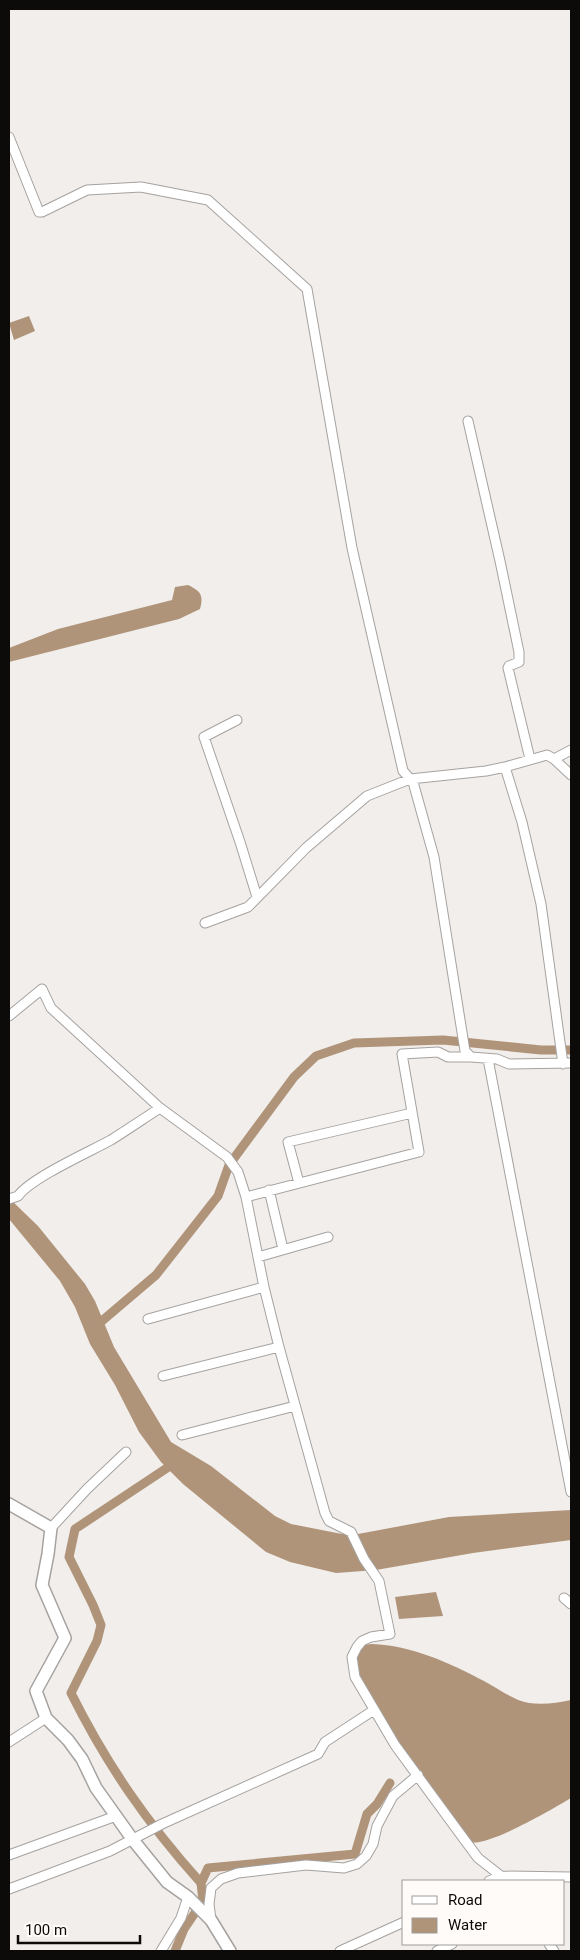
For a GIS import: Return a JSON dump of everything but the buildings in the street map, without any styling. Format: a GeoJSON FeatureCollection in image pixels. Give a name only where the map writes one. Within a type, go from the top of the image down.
{"type":"FeatureCollection","features":[{"type":"Feature","properties":{"kind":"street"},"geometry":{"type":"LineString","coordinates":[[9,137],[39,212],[87,190],[141,186],[208,200],[307,289],[352,548],[403,771],[413,782],[434,857],[462,1030],[468,1054]]}},
{"type":"Feature","properties":{"kind":"street"},"geometry":{"type":"LineString","coordinates":[[468,421],[519,652],[519,662],[508,666],[508,668],[530,760]]}},
{"type":"Feature","properties":{"kind":"street"},"geometry":{"type":"LineString","coordinates":[[238,720],[204,737],[257,897]]}},
{"type":"Feature","properties":{"kind":"street"},"geometry":{"type":"LineString","coordinates":[[554,758],[571,750]]}},
{"type":"Feature","properties":{"kind":"street"},"geometry":{"type":"LineString","coordinates":[[205,923],[248,907],[306,848],[368,796],[410,779],[486,771],[547,755],[554,758],[571,775]]}},
{"type":"Feature","properties":{"kind":"street"},"geometry":{"type":"LineString","coordinates":[[246,1197],[419,1152],[402,1054],[438,1052],[448,1057],[468,1054],[488,1059],[497,1059],[509,1064],[567,1063],[560,1042],[541,904],[522,822],[506,767]]}},
{"type":"Feature","properties":{"kind":"street"},"geometry":{"type":"LineString","coordinates":[[9,1016],[42,989],[51,1008],[160,1108],[227,1157],[238,1172],[246,1197],[264,1287],[279,1347],[324,1513],[330,1521],[351,1532],[364,1559],[378,1581],[390,1634],[371,1637],[362,1641],[352,1657],[355,1677],[395,1745],[478,1858],[503,1878],[571,1877]]}},
{"type":"Feature","properties":{"kind":"street"},"geometry":{"type":"LineString","coordinates":[[488,1059],[571,1492]]}},
{"type":"Feature","properties":{"kind":"street"},"geometry":{"type":"LineString","coordinates":[[9,1198],[18,1196],[22,1191],[45,1176],[112,1139],[160,1108]]}},
{"type":"Feature","properties":{"kind":"street"},"geometry":{"type":"LineString","coordinates":[[299,1183],[288,1142],[412,1113]]}},
{"type":"Feature","properties":{"kind":"street"},"geometry":{"type":"LineString","coordinates":[[269,1190],[283,1249]]}},
{"type":"Feature","properties":{"kind":"street"},"geometry":{"type":"LineString","coordinates":[[258,1257],[328,1237]]}},
{"type":"Feature","properties":{"kind":"street"},"geometry":{"type":"LineString","coordinates":[[148,1318],[264,1287]]}},
{"type":"Feature","properties":{"kind":"street"},"geometry":{"type":"LineString","coordinates":[[163,1376],[279,1347]]}},
{"type":"Feature","properties":{"kind":"street"},"geometry":{"type":"LineString","coordinates":[[182,1435],[295,1406]]}},
{"type":"Feature","properties":{"kind":"street"},"geometry":{"type":"LineString","coordinates":[[126,1452],[87,1489],[51,1528],[42,1585],[65,1638],[36,1691],[46,1718],[68,1740],[82,1759],[96,1788],[133,1840],[167,1882],[208,1917],[230,1951]]}},
{"type":"Feature","properties":{"kind":"street"},"geometry":{"type":"LineString","coordinates":[[9,1504],[51,1528]]}},
{"type":"Feature","properties":{"kind":"street"},"geometry":{"type":"LineString","coordinates":[[9,1889],[76,1866],[133,1840],[162,1824],[318,1754],[325,1742],[374,1710]]}},
{"type":"Feature","properties":{"kind":"street"},"geometry":{"type":"LineString","coordinates":[[9,1742],[46,1718]]}},
{"type":"Feature","properties":{"kind":"street"},"geometry":{"type":"LineString","coordinates":[[208,1917],[211,1888],[221,1879],[238,1873],[306,1865],[344,1868],[357,1864],[366,1856],[373,1844],[377,1826],[393,1796],[418,1775]]}},
{"type":"Feature","properties":{"kind":"street"},"geometry":{"type":"LineString","coordinates":[[9,1855],[116,1816]]}},
{"type":"Feature","properties":{"kind":"street"},"geometry":{"type":"LineString","coordinates":[[160,1951],[190,1900]]}},
{"type":"Feature","properties":{"kind":"street"},"geometry":{"type":"LineString","coordinates":[[340,1951],[402,1923]]}},
{"type":"Feature","properties":{"kind":"street"},"geometry":{"type":"LineString","coordinates":[[437,1951],[450,1945]]}},
{"type":"Feature","properties":{"kind":"water"},"geometry":{"type":"Polygon","coordinates":[[[29,316],[35,331],[14,340],[9,323],[29,316]]]}},
{"type":"Feature","properties":{"kind":"water"},"geometry":{"type":"Polygon","coordinates":[[[188,585],[201,596],[200,609],[179,619],[9,662],[9,648],[58,629],[172,600],[175,587],[188,585]]]}},
{"type":"Feature","properties":{"kind":"water"},"geometry":{"type":"Polygon","coordinates":[[[9,1198],[38,1226],[85,1284],[95,1301],[114,1347],[171,1442],[211,1466],[275,1516],[291,1524],[342,1534],[358,1534],[449,1517],[571,1510],[571,1540],[473,1553],[376,1570],[336,1573],[290,1562],[266,1552],[183,1484],[161,1462],[139,1432],[115,1385],[90,1344],[75,1307],[60,1281],[9,1219],[9,1198]]]}},
{"type":"Feature","properties":{"kind":"water"},"geometry":{"type":"Polygon","coordinates":[[[436,1592],[443,1616],[399,1619],[395,1597],[436,1592]]]}},
{"type":"Feature","properties":{"kind":"water"},"geometry":{"type":"Polygon","coordinates":[[[372,1644],[416,1651],[430,1656],[471,1674],[523,1702],[545,1704],[571,1700],[571,1798],[505,1833],[478,1842],[469,1842],[396,1741],[359,1679],[355,1658],[363,1645],[372,1644]]]}},
{"type":"Feature","properties":{"kind":"waterway"},"geometry":{"type":"LineString","coordinates":[[96,1326],[156,1275],[218,1196],[229,1165],[294,1077],[316,1056],[354,1043],[443,1040],[541,1050],[571,1050]]}},
{"type":"Feature","properties":{"kind":"waterway"},"geometry":{"type":"LineString","coordinates":[[176,1462],[75,1529],[69,1557],[101,1625],[97,1641],[71,1693],[99,1745],[129,1792],[181,1861],[201,1883]]}},
{"type":"Feature","properties":{"kind":"waterway"},"geometry":{"type":"LineString","coordinates":[[175,1951],[184,1929],[203,1901],[201,1883],[208,1868],[355,1854],[367,1814],[377,1804],[390,1783]]}}]}
